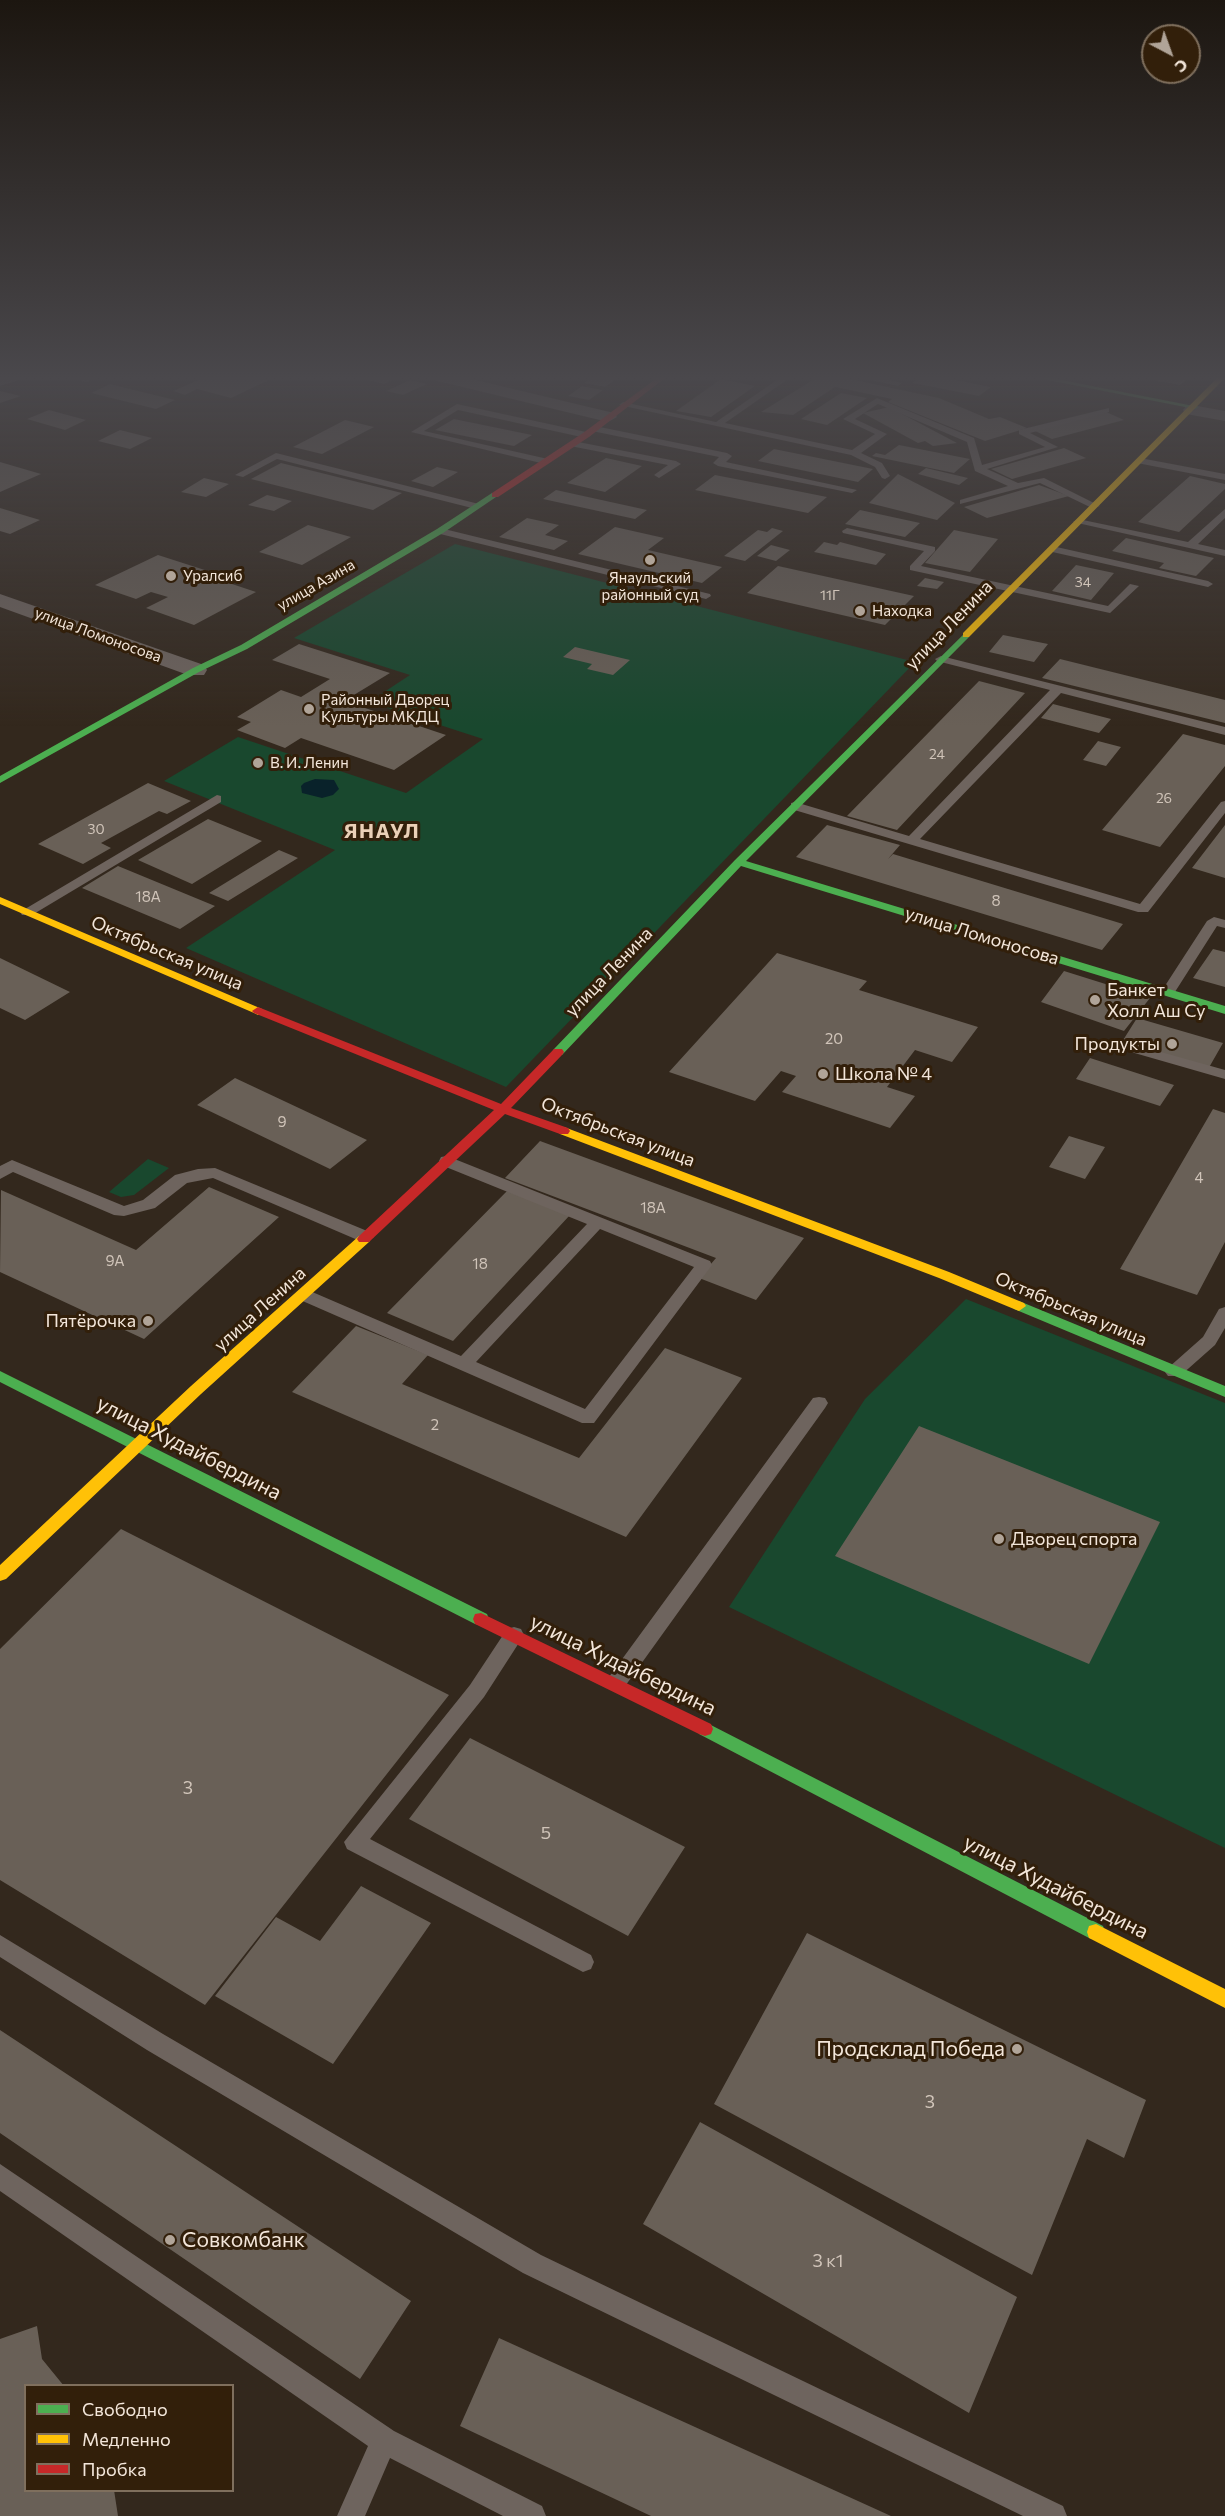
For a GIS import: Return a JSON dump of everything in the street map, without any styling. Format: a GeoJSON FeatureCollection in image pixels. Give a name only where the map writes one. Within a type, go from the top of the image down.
{"type":"FeatureCollection","features":[{"type":"Feature","properties":{"kind":"street","name":"улица Азина"},"geometry":{"type":"LineString","coordinates":[[0,780],[196,670],[244,646],[440,531],[497,492]]}},
{"type":"Feature","properties":{"kind":"street","name":"улица Ленина"},"geometry":{"type":"LineString","coordinates":[[0,1575],[136,1446],[304,1295],[504,1108],[739,862],[1010,588],[1109,492]]}},
{"type":"Feature","properties":{"kind":"street","name":"улица Ломоносова"},"geometry":{"type":"LineString","coordinates":[[0,600],[196,670]]}},
{"type":"Feature","properties":{"kind":"street","name":"улица Ломоносова"},"geometry":{"type":"LineString","coordinates":[[739,862],[1225,1010]]}},
{"type":"Feature","properties":{"kind":"street","name":"Октябрьская улица"},"geometry":{"type":"LineString","coordinates":[[0,900],[189,983],[451,1090],[944,1275],[1225,1392]]}},
{"type":"Feature","properties":{"kind":"street","name":"улица Худайбердина"},"geometry":{"type":"LineString","coordinates":[[0,1376],[514,1635],[616,1683],[1225,1999]]}},
{"type":"Feature","properties":{"kind":"lane"},"geometry":{"type":"LineString","coordinates":[[422,492],[476,506]]}},
{"type":"Feature","properties":{"kind":"lane"},"geometry":{"type":"LineString","coordinates":[[963,502],[995,492]]}},
{"type":"Feature","properties":{"kind":"lane"},"geometry":{"type":"LineString","coordinates":[[1067,492],[1095,506]]}},
{"type":"Feature","properties":{"kind":"lane"},"geometry":{"type":"LineString","coordinates":[[1191,545],[1223,516]]}},
{"type":"Feature","properties":{"kind":"lane"},"geometry":{"type":"LineString","coordinates":[[1078,522],[1225,553]]}},
{"type":"Feature","properties":{"kind":"lane"},"geometry":{"type":"LineString","coordinates":[[440,531],[706,597]]}},
{"type":"Feature","properties":{"kind":"lane"},"geometry":{"type":"LineString","coordinates":[[847,531],[931,549],[914,568],[1110,610],[1134,586]]}},
{"type":"Feature","properties":{"kind":"lane"},"geometry":{"type":"LineString","coordinates":[[1052,549],[1208,584]]}},
{"type":"Feature","properties":{"kind":"lane"},"geometry":{"type":"LineString","coordinates":[[941,659],[1225,731]]}},
{"type":"Feature","properties":{"kind":"lane"},"geometry":{"type":"LineString","coordinates":[[912,840],[1058,689]]}},
{"type":"Feature","properties":{"kind":"lane"},"geometry":{"type":"LineString","coordinates":[[27,912],[217,799]]}},
{"type":"Feature","properties":{"kind":"lane"},"geometry":{"type":"LineString","coordinates":[[795,806],[1143,909],[1224,808]]}},
{"type":"Feature","properties":{"kind":"lane"},"geometry":{"type":"LineString","coordinates":[[1168,992],[1214,921],[1225,924]]}},
{"type":"Feature","properties":{"kind":"lane"},"geometry":{"type":"LineString","coordinates":[[1136,1048],[1225,1075]]}},
{"type":"Feature","properties":{"kind":"lane"},"geometry":{"type":"LineString","coordinates":[[304,1295],[588,1418],[704,1265],[447,1161]]}},
{"type":"Feature","properties":{"kind":"lane"},"geometry":{"type":"LineString","coordinates":[[0,1174],[12,1165],[114,1210],[124,1211],[149,1203],[181,1179],[198,1174],[215,1173],[366,1237]]}},
{"type":"Feature","properties":{"kind":"lane"},"geometry":{"type":"LineString","coordinates":[[464,1364],[598,1222]]}},
{"type":"Feature","properties":{"kind":"lane"},"geometry":{"type":"LineString","coordinates":[[1174,1372],[1209,1341],[1225,1313]]}},
{"type":"Feature","properties":{"kind":"lane"},"geometry":{"type":"LineString","coordinates":[[616,1683],[819,1403]]}},
{"type":"Feature","properties":{"kind":"lane"},"geometry":{"type":"LineString","coordinates":[[514,1635],[477,1691],[355,1842],[583,1962]]}},
{"type":"Feature","properties":{"kind":"lane"},"geometry":{"type":"LineString","coordinates":[[0,1945],[155,2042],[531,2264],[1053,2516]]}},
{"type":"Feature","properties":{"kind":"lane"},"geometry":{"type":"LineString","coordinates":[[0,2176],[384,2441],[532,2516]]}},
{"type":"Feature","properties":{"kind":"lane"},"geometry":{"type":"LineString","coordinates":[[351,2516],[384,2441]]}},
{"type":"Feature","properties":{"kind":"green space"},"geometry":{"type":"Polygon","coordinates":[[[455,544],[915,662],[506,1087],[186,948],[335,850],[164,781],[238,737],[406,793],[483,739],[369,702],[410,675],[294,638],[455,544]]]}},
{"type":"Feature","properties":{"kind":"green space"},"geometry":{"type":"Polygon","coordinates":[[[148,1159],[169,1168],[134,1195],[121,1197],[109,1192],[148,1159]]]}},
{"type":"Feature","properties":{"kind":"green space"},"geometry":{"type":"Polygon","coordinates":[[[966,1299],[1225,1403],[1225,1848],[729,1607],[865,1399],[966,1299]]]}},
{"type":"Feature","properties":{"kind":"water"},"geometry":{"type":"Polygon","coordinates":[[[315,779],[334,780],[339,789],[333,795],[322,798],[302,793],[301,786],[315,779]]]}},
{"type":"Feature","properties":{"kind":"building"},"geometry":{"type":"Polygon","coordinates":[[[183,492],[214,492],[206,497],[183,492]]]}},
{"type":"Feature","properties":{"kind":"building"},"geometry":{"type":"Polygon","coordinates":[[[304,492],[402,493],[373,510],[304,492]]]}},
{"type":"Feature","properties":{"kind":"building"},"geometry":{"type":"Polygon","coordinates":[[[553,492],[567,492],[647,510],[635,519],[543,499],[553,492]]]}},
{"type":"Feature","properties":{"kind":"building"},"geometry":{"type":"Polygon","coordinates":[[[707,492],[804,492],[827,497],[808,513],[707,492]]]}},
{"type":"Feature","properties":{"kind":"building"},"geometry":{"type":"Polygon","coordinates":[[[880,492],[934,492],[955,503],[937,520],[869,503],[880,492]]]}},
{"type":"Feature","properties":{"kind":"building"},"geometry":{"type":"Polygon","coordinates":[[[1014,492],[1059,492],[1069,496],[987,518],[964,507],[1014,492]]]}},
{"type":"Feature","properties":{"kind":"building"},"geometry":{"type":"Polygon","coordinates":[[[1171,492],[1221,492],[1179,532],[1138,522],[1171,492]]]}},
{"type":"Feature","properties":{"kind":"building"},"geometry":{"type":"Polygon","coordinates":[[[267,495],[292,501],[274,511],[248,505],[267,495]]]}},
{"type":"Feature","properties":{"kind":"building"},"geometry":{"type":"Polygon","coordinates":[[[0,508],[40,520],[10,534],[0,531],[0,508]]]}},
{"type":"Feature","properties":{"kind":"building"},"geometry":{"type":"Polygon","coordinates":[[[860,510],[920,523],[905,537],[845,524],[860,510]]]}},
{"type":"Feature","properties":{"kind":"building"},"geometry":{"type":"Polygon","coordinates":[[[527,518],[559,525],[545,535],[568,541],[554,550],[499,537],[527,518]]]}},
{"type":"Feature","properties":{"kind":"building"},"geometry":{"type":"Polygon","coordinates":[[[308,525],[351,537],[302,565],[259,552],[308,525]]]}},
{"type":"Feature","properties":{"kind":"building","name":"Янаульский районный суд"},"geometry":{"type":"Polygon","coordinates":[[[615,527],[664,538],[648,550],[722,567],[702,583],[578,554],[615,527]]]}},
{"type":"Feature","properties":{"kind":"building"},"geometry":{"type":"Polygon","coordinates":[[[772,528],[783,531],[745,561],[724,556],[758,530],[767,532],[772,528]]]}},
{"type":"Feature","properties":{"kind":"building"},"geometry":{"type":"Polygon","coordinates":[[[954,530],[998,539],[970,572],[925,563],[954,530]]]}},
{"type":"Feature","properties":{"kind":"building"},"geometry":{"type":"Polygon","coordinates":[[[1126,538],[1214,558],[1196,576],[1159,568],[1164,563],[1112,551],[1126,538]]]}},
{"type":"Feature","properties":{"kind":"building"},"geometry":{"type":"Polygon","coordinates":[[[824,542],[837,545],[840,542],[886,554],[876,565],[814,552],[824,542]]]}},
{"type":"Feature","properties":{"kind":"building"},"geometry":{"type":"Polygon","coordinates":[[[771,545],[790,550],[776,561],[757,556],[771,545]]]}},
{"type":"Feature","properties":{"kind":"building"},"geometry":{"type":"Polygon","coordinates":[[[158,555],[214,573],[208,576],[256,592],[194,625],[146,608],[168,597],[151,592],[136,599],[95,585],[158,555]]]}},
{"type":"Feature","properties":{"kind":"building"},"geometry":{"type":"Polygon","coordinates":[[[1076,565],[1114,573],[1091,600],[1052,591],[1076,565]]]}},
{"type":"Feature","properties":{"kind":"building"},"geometry":{"type":"Polygon","coordinates":[[[778,566],[914,596],[885,625],[747,593],[778,566]]]}},
{"type":"Feature","properties":{"kind":"building"},"geometry":{"type":"Polygon","coordinates":[[[925,578],[944,582],[937,589],[917,586],[925,578]]]}},
{"type":"Feature","properties":{"kind":"building"},"geometry":{"type":"Polygon","coordinates":[[[1003,635],[1048,644],[1034,662],[989,652],[1003,635]]]}},
{"type":"Feature","properties":{"kind":"building","name":"Районный Дворец Культуры МКДЦ"},"geometry":{"type":"Polygon","coordinates":[[[299,644],[390,673],[344,701],[446,735],[394,770],[301,738],[285,748],[237,730],[251,722],[237,717],[281,690],[301,697],[330,679],[272,660],[299,644]]]}},
{"type":"Feature","properties":{"kind":"building"},"geometry":{"type":"Polygon","coordinates":[[[575,647],[630,660],[613,675],[587,669],[592,664],[563,657],[575,647]]]}},
{"type":"Feature","properties":{"kind":"building"},"geometry":{"type":"Polygon","coordinates":[[[1060,659],[1225,700],[1225,723],[1042,678],[1060,659]]]}},
{"type":"Feature","properties":{"kind":"building"},"geometry":{"type":"Polygon","coordinates":[[[979,681],[1025,693],[897,830],[847,816],[979,681]]]}},
{"type":"Feature","properties":{"kind":"building"},"geometry":{"type":"Polygon","coordinates":[[[1053,704],[1111,719],[1099,733],[1041,718],[1053,704]]]}},
{"type":"Feature","properties":{"kind":"building"},"geometry":{"type":"Polygon","coordinates":[[[1183,734],[1225,745],[1225,766],[1160,847],[1102,830],[1183,734]]]}},
{"type":"Feature","properties":{"kind":"building"},"geometry":{"type":"Polygon","coordinates":[[[1098,741],[1121,747],[1106,766],[1083,760],[1098,741]]]}},
{"type":"Feature","properties":{"kind":"building"},"geometry":{"type":"Polygon","coordinates":[[[148,783],[191,801],[167,814],[159,811],[101,843],[111,848],[83,864],[38,844],[148,783]]]}},
{"type":"Feature","properties":{"kind":"building"},"geometry":{"type":"Polygon","coordinates":[[[208,819],[262,841],[192,884],[138,860],[208,819]]]}},
{"type":"Feature","properties":{"kind":"building"},"geometry":{"type":"Polygon","coordinates":[[[827,825],[900,845],[888,859],[893,854],[1123,924],[1102,950],[796,857],[827,825]]]}},
{"type":"Feature","properties":{"kind":"building"},"geometry":{"type":"Polygon","coordinates":[[[1225,825],[1225,878],[1192,868],[1225,825]]]}},
{"type":"Feature","properties":{"kind":"building"},"geometry":{"type":"Polygon","coordinates":[[[279,850],[298,858],[228,901],[209,893],[279,850]]]}},
{"type":"Feature","properties":{"kind":"building"},"geometry":{"type":"Polygon","coordinates":[[[118,866],[215,906],[180,929],[82,888],[118,866]]]}},
{"type":"Feature","properties":{"kind":"building"},"geometry":{"type":"Polygon","coordinates":[[[1213,949],[1225,952],[1225,987],[1193,978],[1213,949]]]}},
{"type":"Feature","properties":{"kind":"building"},"geometry":{"type":"Polygon","coordinates":[[[777,953],[867,981],[859,990],[978,1027],[952,1062],[915,1050],[887,1087],[915,1096],[890,1128],[782,1092],[796,1076],[781,1071],[755,1101],[669,1072],[777,953]]]}},
{"type":"Feature","properties":{"kind":"building"},"geometry":{"type":"Polygon","coordinates":[[[0,958],[70,992],[25,1020],[0,1008],[0,958]]]}},
{"type":"Feature","properties":{"kind":"building","name":"Банкет Холл Аш Су"},"geometry":{"type":"Polygon","coordinates":[[[1064,971],[1150,998],[1124,1031],[1041,1002],[1064,971]]]}},
{"type":"Feature","properties":{"kind":"building","name":"Продукты"},"geometry":{"type":"Polygon","coordinates":[[[1137,1018],[1223,1043],[1207,1071],[1120,1045],[1137,1018]]]}},
{"type":"Feature","properties":{"kind":"building"},"geometry":{"type":"Polygon","coordinates":[[[1090,1058],[1174,1085],[1160,1106],[1076,1079],[1090,1058]]]}},
{"type":"Feature","properties":{"kind":"building"},"geometry":{"type":"Polygon","coordinates":[[[235,1078],[367,1140],[330,1169],[197,1105],[235,1078]]]}},
{"type":"Feature","properties":{"kind":"building"},"geometry":{"type":"Polygon","coordinates":[[[1213,1109],[1225,1113],[1225,1242],[1197,1295],[1120,1269],[1213,1109]]]}},
{"type":"Feature","properties":{"kind":"building"},"geometry":{"type":"Polygon","coordinates":[[[1069,1136],[1105,1147],[1085,1179],[1049,1167],[1069,1136]]]}},
{"type":"Feature","properties":{"kind":"building"},"geometry":{"type":"Polygon","coordinates":[[[540,1141],[804,1238],[756,1300],[699,1278],[716,1258],[505,1178],[540,1141]]]}},
{"type":"Feature","properties":{"kind":"building"},"geometry":{"type":"Polygon","coordinates":[[[209,1187],[279,1217],[144,1339],[0,1272],[1,1190],[136,1250],[209,1187]]]}},
{"type":"Feature","properties":{"kind":"building"},"geometry":{"type":"Polygon","coordinates":[[[507,1191],[570,1215],[453,1341],[387,1313],[507,1191]]]}},
{"type":"Feature","properties":{"kind":"building"},"geometry":{"type":"Polygon","coordinates":[[[356,1326],[428,1355],[402,1384],[579,1458],[665,1348],[742,1378],[626,1537],[292,1392],[356,1326]]]}},
{"type":"Feature","properties":{"kind":"building","name":"Дворец спорта"},"geometry":{"type":"Polygon","coordinates":[[[919,1426],[1160,1522],[1089,1664],[835,1556],[919,1426]]]}},
{"type":"Feature","properties":{"kind":"building"},"geometry":{"type":"Polygon","coordinates":[[[121,1529],[449,1695],[205,2005],[0,1880],[0,1649],[121,1529]]]}},
{"type":"Feature","properties":{"kind":"building"},"geometry":{"type":"Polygon","coordinates":[[[470,1738],[685,1847],[628,1936],[409,1819],[470,1738]]]}},
{"type":"Feature","properties":{"kind":"building"},"geometry":{"type":"Polygon","coordinates":[[[361,1886],[431,1923],[333,2064],[215,1996],[276,1917],[320,1941],[361,1886]]]}},
{"type":"Feature","properties":{"kind":"building"},"geometry":{"type":"Polygon","coordinates":[[[807,1933],[1146,2100],[1124,2158],[1087,2139],[1032,2275],[714,2104],[807,1933]]]}},
{"type":"Feature","properties":{"kind":"building"},"geometry":{"type":"Polygon","coordinates":[[[0,2030],[411,2301],[360,2379],[0,2133],[0,2030]]]}},
{"type":"Feature","properties":{"kind":"building"},"geometry":{"type":"Polygon","coordinates":[[[700,2122],[1017,2297],[969,2413],[643,2224],[700,2122]]]}},
{"type":"Feature","properties":{"kind":"building"},"geometry":{"type":"Polygon","coordinates":[[[37,2326],[42,2359],[62,2384],[24,2384],[24,2492],[114,2492],[118,2516],[0,2516],[0,2339],[37,2326]]]}},
{"type":"Feature","properties":{"kind":"building"},"geometry":{"type":"Polygon","coordinates":[[[499,2338],[891,2516],[651,2516],[460,2426],[499,2338]]]}},
{"type":"Feature","properties":{"kind":"traffic: fast"},"geometry":{"type":"LineString","coordinates":[[0,780],[196,670],[244,647],[440,531],[495,495]]}},
{"type":"Feature","properties":{"kind":"traffic: fast"},"geometry":{"type":"LineString","coordinates":[[558,1052],[739,862],[966,635]]}},
{"type":"Feature","properties":{"kind":"traffic: fast"},"geometry":{"type":"LineString","coordinates":[[739,862],[1225,1010]]}},
{"type":"Feature","properties":{"kind":"traffic: fast"},"geometry":{"type":"LineString","coordinates":[[1019,1306],[1225,1392]]}},
{"type":"Feature","properties":{"kind":"traffic: fast"},"geometry":{"type":"LineString","coordinates":[[0,1376],[481,1619]]}},
{"type":"Feature","properties":{"kind":"traffic: fast"},"geometry":{"type":"LineString","coordinates":[[705,1729],[1096,1932]]}},
{"type":"Feature","properties":{"kind":"traffic: slow"},"geometry":{"type":"LineString","coordinates":[[966,635],[1107,492]]}},
{"type":"Feature","properties":{"kind":"traffic: slow"},"geometry":{"type":"LineString","coordinates":[[0,900],[258,1011]]}},
{"type":"Feature","properties":{"kind":"traffic: slow"},"geometry":{"type":"LineString","coordinates":[[564,1131],[944,1275],[1019,1306]]}},
{"type":"Feature","properties":{"kind":"traffic: slow"},"geometry":{"type":"LineString","coordinates":[[0,1575],[196,1390],[364,1239]]}},
{"type":"Feature","properties":{"kind":"traffic: slow"},"geometry":{"type":"LineString","coordinates":[[1096,1932],[1225,1999]]}},
{"type":"Feature","properties":{"kind":"traffic: jam"},"geometry":{"type":"LineString","coordinates":[[495,495],[499,492]]}},
{"type":"Feature","properties":{"kind":"traffic: jam"},"geometry":{"type":"LineString","coordinates":[[258,1011],[451,1090],[564,1131]]}},
{"type":"Feature","properties":{"kind":"traffic: jam"},"geometry":{"type":"LineString","coordinates":[[364,1239],[504,1108],[558,1052]]}},
{"type":"Feature","properties":{"kind":"traffic: jam"},"geometry":{"type":"LineString","coordinates":[[481,1619],[705,1729]]}},
{"type":"Feature","properties":{"kind":"place","name":"Янаульский районный суд"},"geometry":{"type":"Point","coordinates":[650,560]}},
{"type":"Feature","properties":{"kind":"place","name":"Уралсиб"},"geometry":{"type":"Point","coordinates":[171,576]}},
{"type":"Feature","properties":{"kind":"place","name":"Находка"},"geometry":{"type":"Point","coordinates":[860,611]}},
{"type":"Feature","properties":{"kind":"place","name":"Районный Дворец Культуры МКДЦ"},"geometry":{"type":"Point","coordinates":[309,709]}},
{"type":"Feature","properties":{"kind":"place","name":"В. И. Ленин"},"geometry":{"type":"Point","coordinates":[258,763]}},
{"type":"Feature","properties":{"kind":"place","name":"Банкет Холл Аш Су"},"geometry":{"type":"Point","coordinates":[1095,1000]}},
{"type":"Feature","properties":{"kind":"place","name":"Продукты"},"geometry":{"type":"Point","coordinates":[1172,1044]}},
{"type":"Feature","properties":{"kind":"place","name":"Школа № 4"},"geometry":{"type":"Point","coordinates":[823,1074]}},
{"type":"Feature","properties":{"kind":"place","name":"Пятёрочка"},"geometry":{"type":"Point","coordinates":[148,1321]}},
{"type":"Feature","properties":{"kind":"place","name":"Дворец спорта"},"geometry":{"type":"Point","coordinates":[999,1539]}},
{"type":"Feature","properties":{"kind":"place","name":"Продсклад Победа"},"geometry":{"type":"Point","coordinates":[1017,2049]}},
{"type":"Feature","properties":{"kind":"place","name":"Совкомбанк"},"geometry":{"type":"Point","coordinates":[170,2240]}},
{"type":"Feature","properties":{"kind":"district","name":"ЯНАУЛ"},"geometry":{"type":"Point","coordinates":[382,831]}}]}
